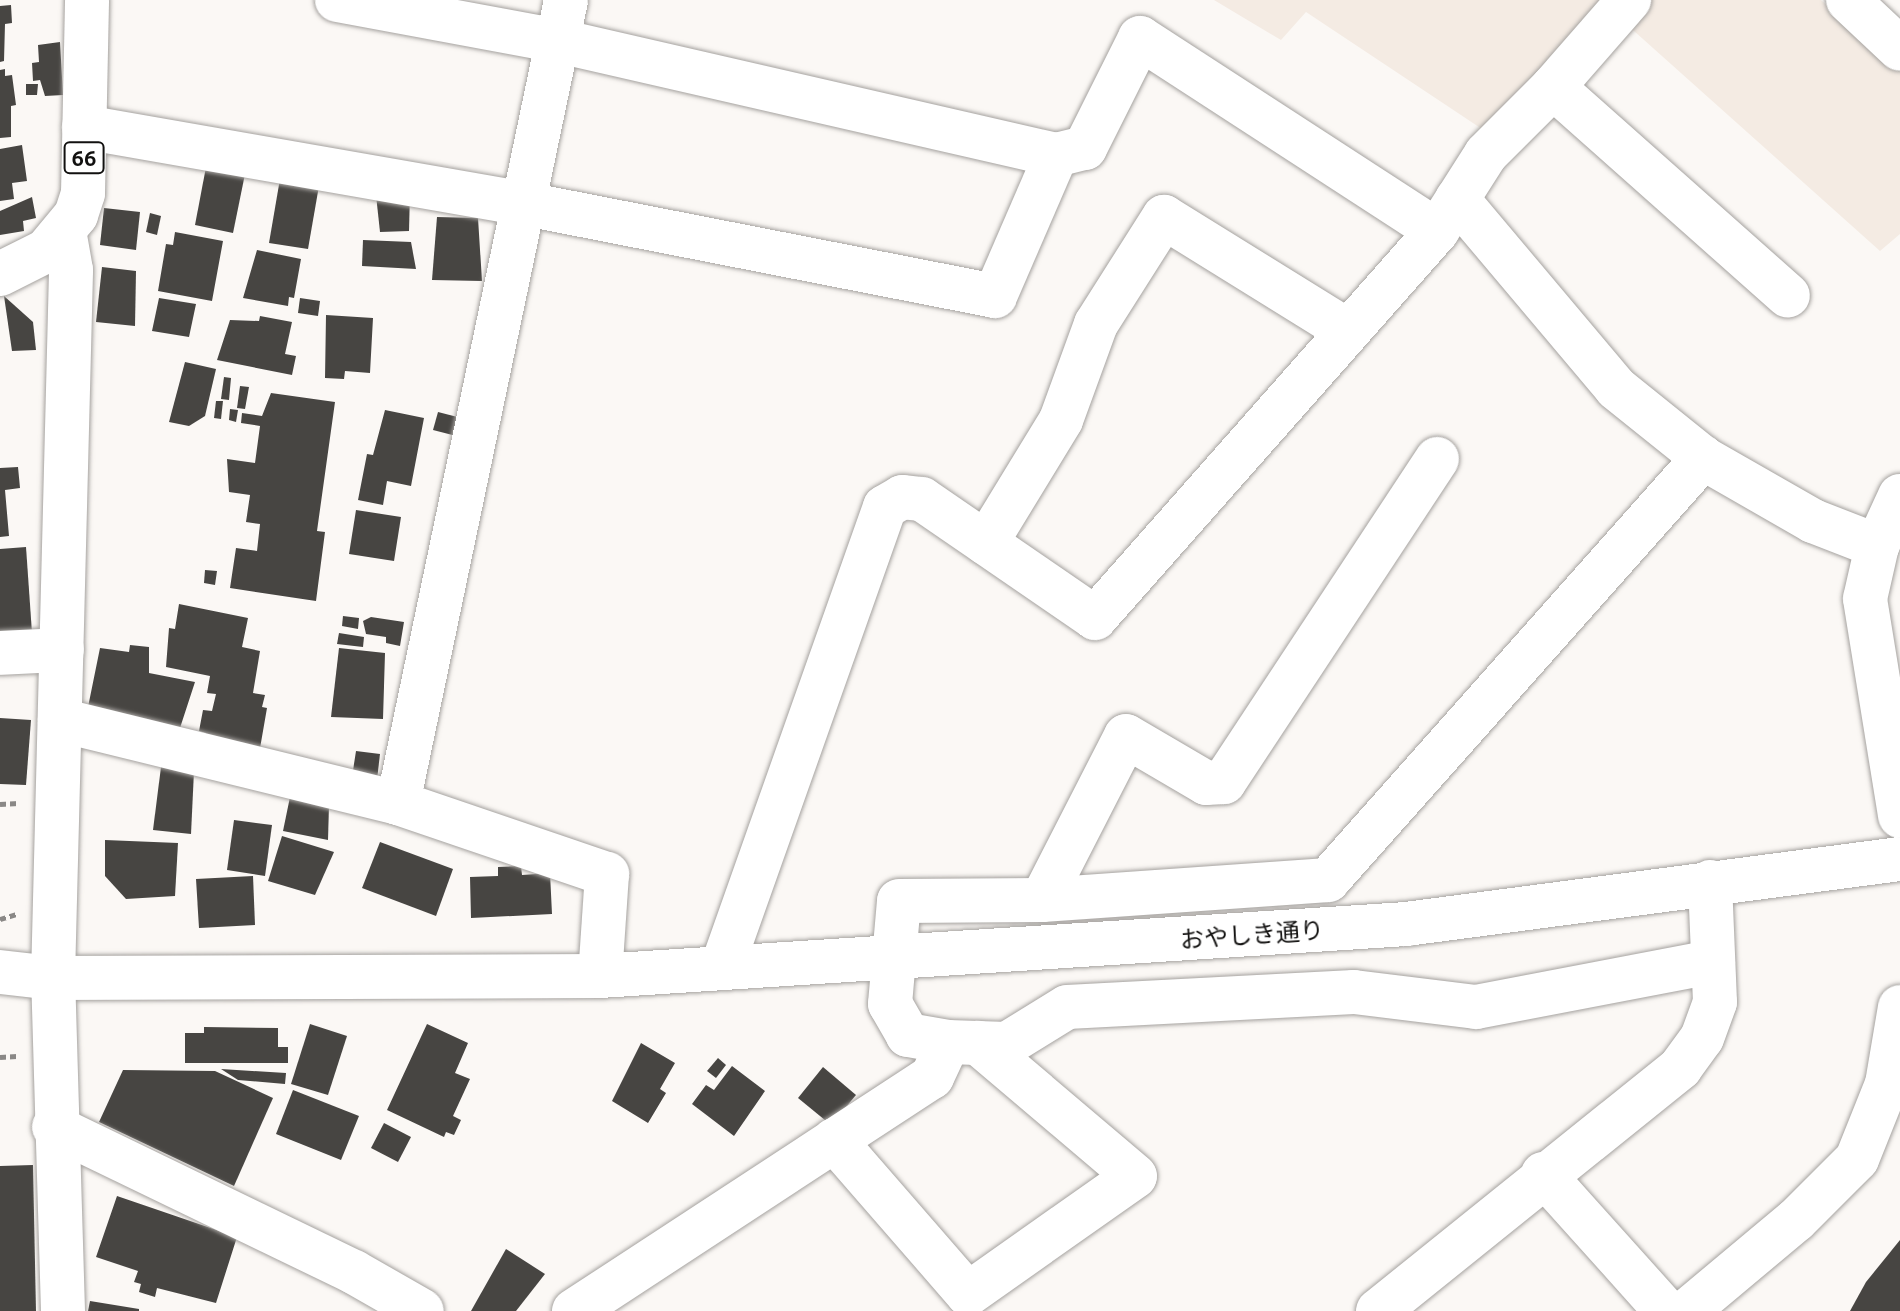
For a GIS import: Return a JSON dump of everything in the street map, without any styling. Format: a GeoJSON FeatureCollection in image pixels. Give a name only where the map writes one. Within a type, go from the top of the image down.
{"type":"FeatureCollection","features":[{"type":"Feature","properties":{"kind":"street","name":"66"},"geometry":{"type":"LineString","coordinates":[[0,274],[25,265],[65,235],[83,193],[87,0]]}},
{"type":"Feature","properties":{"kind":"street"},"geometry":{"type":"LineString","coordinates":[[337,0],[562,20],[1056,155],[1085,148],[1140,38],[1447,215],[1616,388],[1703,458],[1813,521],[1877,546]]}},
{"type":"Feature","properties":{"kind":"street"},"geometry":{"type":"LineString","coordinates":[[722,967],[885,507],[902,497],[922,499],[1095,618],[1447,215],[1486,154],[1553,87],[1629,0]]}},
{"type":"Feature","properties":{"kind":"street"},"geometry":{"type":"LineString","coordinates":[[1848,0],[1900,49]]}},
{"type":"Feature","properties":{"kind":"street"},"geometry":{"type":"LineString","coordinates":[[398,803],[526,204],[562,20]]}},
{"type":"Feature","properties":{"kind":"street"},"geometry":{"type":"LineString","coordinates":[[1553,87],[1788,296]]}},
{"type":"Feature","properties":{"kind":"street"},"geometry":{"type":"LineString","coordinates":[[84,127],[526,204],[995,296],[1056,155]]}},
{"type":"Feature","properties":{"kind":"street"},"geometry":{"type":"LineString","coordinates":[[986,543],[1061,420],[1096,324],[1164,217],[1346,330]]}},
{"type":"Feature","properties":{"kind":"street"},"geometry":{"type":"LineString","coordinates":[[63,1311],[54,1127],[53,978],[71,270],[65,235]]}},
{"type":"Feature","properties":{"kind":"street"},"geometry":{"type":"LineString","coordinates":[[1703,458],[1328,880],[1042,900],[899,901],[891,955],[890,1004],[908,1035],[963,1043],[1007,1044],[1067,1007],[1354,992],[1476,1007],[1713,962]]}},
{"type":"Feature","properties":{"kind":"street"},"geometry":{"type":"LineString","coordinates":[[1042,900],[1126,736],[1206,783],[1224,782],[1437,459]]}},
{"type":"Feature","properties":{"kind":"street"},"geometry":{"type":"LineString","coordinates":[[1900,496],[1877,546],[1865,599],[1888,679],[1900,816]]}},
{"type":"Feature","properties":{"kind":"street"},"geometry":{"type":"LineString","coordinates":[[0,653],[62,650]]}},
{"type":"Feature","properties":{"kind":"street"},"geometry":{"type":"LineString","coordinates":[[60,720],[398,803],[607,874],[600,976]]}},
{"type":"Feature","properties":{"kind":"street","name":"おやしき通り"},"geometry":{"type":"LineString","coordinates":[[53,978],[600,976],[891,955],[1359,928],[1529,911],[1710,882],[1900,859]]}},
{"type":"Feature","properties":{"kind":"street"},"geometry":{"type":"LineString","coordinates":[[1378,1311],[1543,1174],[1680,1068],[1702,1038],[1715,1002],[1710,882]]}},
{"type":"Feature","properties":{"kind":"street"},"geometry":{"type":"LineString","coordinates":[[0,972],[53,978]]}},
{"type":"Feature","properties":{"kind":"street"},"geometry":{"type":"LineString","coordinates":[[0,995],[53,978]]}},
{"type":"Feature","properties":{"kind":"street"},"geometry":{"type":"LineString","coordinates":[[1687,1311],[1796,1220],[1857,1159],[1887,1084],[1900,1007]]}},
{"type":"Feature","properties":{"kind":"street"},"geometry":{"type":"LineString","coordinates":[[574,1311],[932,1077],[963,1043]]}},
{"type":"Feature","properties":{"kind":"street"},"geometry":{"type":"LineString","coordinates":[[834,1140],[968,1294],[1135,1176],[963,1043]]}},
{"type":"Feature","properties":{"kind":"street"},"geometry":{"type":"LineString","coordinates":[[54,1127],[354,1272],[422,1311]]}},
{"type":"Feature","properties":{"kind":"street"},"geometry":{"type":"LineString","coordinates":[[1543,1174],[1666,1311]]}},
{"type":"Feature","properties":{"kind":"path"},"geometry":{"type":"LineString","coordinates":[[0,1057],[26,1056]]}},
{"type":"Feature","properties":{"kind":"shaded area"},"geometry":{"type":"Polygon","coordinates":[[[1214,0],[1821,0],[1900,72],[1900,234],[1880,251],[1606,6],[1485,131],[1306,12],[1281,40],[1214,0]]]}},
{"type":"Feature","properties":{"kind":"building"},"geometry":{"type":"Polygon","coordinates":[[[11,5],[12,23],[5,24],[4,61],[0,62],[0,6],[11,5]]]}},
{"type":"Feature","properties":{"kind":"building"},"geometry":{"type":"Polygon","coordinates":[[[60,42],[63,95],[45,96],[40,80],[33,81],[32,63],[39,62],[38,45],[60,42]]]}},
{"type":"Feature","properties":{"kind":"building"},"geometry":{"type":"Polygon","coordinates":[[[5,69],[5,76],[12,75],[16,105],[11,106],[11,137],[0,138],[0,70],[5,69]]]}},
{"type":"Feature","properties":{"kind":"building"},"geometry":{"type":"Polygon","coordinates":[[[26,84],[38,84],[37,95],[26,95],[26,84]]]}},
{"type":"Feature","properties":{"kind":"building"},"geometry":{"type":"Polygon","coordinates":[[[22,145],[27,181],[12,183],[14,199],[0,201],[0,149],[22,145]]]}},
{"type":"Feature","properties":{"kind":"building"},"geometry":{"type":"Polygon","coordinates":[[[206,167],[245,174],[233,233],[195,225],[206,167]]]}},
{"type":"Feature","properties":{"kind":"building"},"geometry":{"type":"Polygon","coordinates":[[[281,173],[320,180],[308,249],[269,243],[281,173]]]}},
{"type":"Feature","properties":{"kind":"building"},"geometry":{"type":"Polygon","coordinates":[[[410,192],[409,231],[380,232],[376,195],[410,192]]]}},
{"type":"Feature","properties":{"kind":"building"},"geometry":{"type":"Polygon","coordinates":[[[32,197],[36,218],[23,221],[24,231],[0,235],[0,211],[32,197]]]}},
{"type":"Feature","properties":{"kind":"building"},"geometry":{"type":"Polygon","coordinates":[[[104,208],[140,212],[136,250],[100,245],[104,208]]]}},
{"type":"Feature","properties":{"kind":"building"},"geometry":{"type":"Polygon","coordinates":[[[150,213],[161,216],[157,235],[146,232],[150,213]]]}},
{"type":"Feature","properties":{"kind":"building"},"geometry":{"type":"Polygon","coordinates":[[[437,217],[478,218],[482,281],[432,280],[437,217]]]}},
{"type":"Feature","properties":{"kind":"building"},"geometry":{"type":"Polygon","coordinates":[[[175,232],[223,241],[212,301],[158,291],[166,244],[173,245],[175,232]]]}},
{"type":"Feature","properties":{"kind":"building"},"geometry":{"type":"Polygon","coordinates":[[[363,240],[411,242],[416,269],[362,266],[363,240]]]}},
{"type":"Feature","properties":{"kind":"building"},"geometry":{"type":"Polygon","coordinates":[[[257,250],[301,259],[294,298],[289,297],[288,306],[243,298],[257,250]]]}},
{"type":"Feature","properties":{"kind":"building"},"geometry":{"type":"Polygon","coordinates":[[[102,267],[136,271],[135,326],[96,322],[102,267]]]}},
{"type":"Feature","properties":{"kind":"building"},"geometry":{"type":"Polygon","coordinates":[[[4,296],[33,322],[36,350],[12,351],[4,296]]]}},
{"type":"Feature","properties":{"kind":"building"},"geometry":{"type":"Polygon","coordinates":[[[159,298],[196,304],[189,337],[152,331],[159,298]]]}},
{"type":"Feature","properties":{"kind":"building"},"geometry":{"type":"Polygon","coordinates":[[[300,298],[320,301],[318,316],[298,313],[300,298]]]}},
{"type":"Feature","properties":{"kind":"building"},"geometry":{"type":"Polygon","coordinates":[[[326,315],[373,318],[370,373],[345,371],[344,379],[325,378],[326,315]]]}},
{"type":"Feature","properties":{"kind":"building"},"geometry":{"type":"Polygon","coordinates":[[[260,316],[292,322],[285,354],[296,356],[292,375],[217,360],[230,320],[259,321],[260,316]]]}},
{"type":"Feature","properties":{"kind":"building"},"geometry":{"type":"Polygon","coordinates":[[[185,362],[216,369],[205,416],[189,426],[169,422],[185,362]]]}},
{"type":"Feature","properties":{"kind":"building"},"geometry":{"type":"Polygon","coordinates":[[[224,377],[231,378],[229,400],[221,399],[224,377]]]}},
{"type":"Feature","properties":{"kind":"building"},"geometry":{"type":"Polygon","coordinates":[[[240,386],[249,387],[245,409],[237,408],[240,386]]]}},
{"type":"Feature","properties":{"kind":"building"},"geometry":{"type":"Polygon","coordinates":[[[271,393],[335,402],[317,531],[325,532],[316,601],[230,588],[236,548],[257,551],[260,524],[246,522],[250,495],[229,492],[227,459],[255,463],[260,426],[241,423],[242,413],[262,416],[271,393]]]}},
{"type":"Feature","properties":{"kind":"building"},"geometry":{"type":"Polygon","coordinates":[[[216,401],[223,401],[221,419],[214,418],[216,401]]]}},
{"type":"Feature","properties":{"kind":"building"},"geometry":{"type":"Polygon","coordinates":[[[230,409],[238,410],[236,422],[229,420],[230,409]]]}},
{"type":"Feature","properties":{"kind":"building"},"geometry":{"type":"Polygon","coordinates":[[[385,410],[424,418],[411,486],[387,481],[383,505],[358,500],[367,454],[373,455],[385,410]]]}},
{"type":"Feature","properties":{"kind":"building"},"geometry":{"type":"Polygon","coordinates":[[[438,412],[473,421],[468,439],[433,430],[438,412]]]}},
{"type":"Feature","properties":{"kind":"building"},"geometry":{"type":"Polygon","coordinates":[[[18,467],[20,488],[5,490],[9,536],[0,537],[0,468],[18,467]]]}},
{"type":"Feature","properties":{"kind":"building"},"geometry":{"type":"Polygon","coordinates":[[[356,510],[401,517],[394,561],[349,554],[356,510]]]}},
{"type":"Feature","properties":{"kind":"building"},"geometry":{"type":"Polygon","coordinates":[[[26,547],[32,633],[0,635],[0,549],[26,547]]]}},
{"type":"Feature","properties":{"kind":"building"},"geometry":{"type":"Polygon","coordinates":[[[205,570],[217,571],[215,585],[204,583],[205,570]]]}},
{"type":"Feature","properties":{"kind":"building"},"geometry":{"type":"Polygon","coordinates":[[[179,604],[248,618],[242,647],[260,651],[253,693],[265,695],[262,707],[267,708],[259,754],[204,743],[206,733],[199,731],[203,710],[212,711],[216,694],[207,693],[210,676],[166,667],[169,628],[175,629],[179,604]]]}},
{"type":"Feature","properties":{"kind":"building"},"geometry":{"type":"Polygon","coordinates":[[[343,616],[359,618],[358,629],[342,626],[343,616]]]}},
{"type":"Feature","properties":{"kind":"building"},"geometry":{"type":"Polygon","coordinates":[[[371,617],[404,622],[400,646],[386,643],[386,637],[366,634],[363,621],[371,617]]]}},
{"type":"Feature","properties":{"kind":"building"},"geometry":{"type":"Polygon","coordinates":[[[339,633],[364,637],[363,647],[337,644],[339,633]]]}},
{"type":"Feature","properties":{"kind":"building"},"geometry":{"type":"Polygon","coordinates":[[[130,645],[149,647],[149,673],[195,682],[179,731],[87,712],[100,648],[129,652],[130,645]]]}},
{"type":"Feature","properties":{"kind":"building"},"geometry":{"type":"Polygon","coordinates":[[[339,648],[385,653],[383,719],[331,717],[339,648]]]}},
{"type":"Feature","properties":{"kind":"building"},"geometry":{"type":"Polygon","coordinates":[[[0,718],[31,720],[26,785],[0,784],[0,718]]]}},
{"type":"Feature","properties":{"kind":"building"},"geometry":{"type":"Polygon","coordinates":[[[356,751],[380,754],[377,780],[352,777],[356,751]]]}},
{"type":"Feature","properties":{"kind":"building"},"geometry":{"type":"Polygon","coordinates":[[[161,767],[194,771],[191,834],[153,830],[161,767]]]}},
{"type":"Feature","properties":{"kind":"building"},"geometry":{"type":"Polygon","coordinates":[[[290,797],[329,805],[328,840],[283,831],[290,797]]]}},
{"type":"Feature","properties":{"kind":"building"},"geometry":{"type":"Polygon","coordinates":[[[234,820],[272,825],[265,876],[227,870],[234,820]]]}},
{"type":"Feature","properties":{"kind":"building"},"geometry":{"type":"Polygon","coordinates":[[[282,836],[334,852],[315,895],[268,881],[282,836]]]}},
{"type":"Feature","properties":{"kind":"building"},"geometry":{"type":"Polygon","coordinates":[[[105,840],[178,843],[175,896],[126,899],[105,876],[105,840]]]}},
{"type":"Feature","properties":{"kind":"building"},"geometry":{"type":"Polygon","coordinates":[[[380,842],[453,869],[436,916],[362,888],[380,842]]]}},
{"type":"Feature","properties":{"kind":"building"},"geometry":{"type":"Polygon","coordinates":[[[521,866],[522,875],[550,873],[552,914],[471,918],[470,877],[498,876],[498,867],[521,866]]]}},
{"type":"Feature","properties":{"kind":"building"},"geometry":{"type":"Polygon","coordinates":[[[253,876],[255,925],[199,928],[196,879],[253,876]]]}},
{"type":"Feature","properties":{"kind":"building"},"geometry":{"type":"Polygon","coordinates":[[[310,1024],[347,1036],[328,1095],[291,1084],[310,1024]]]}},
{"type":"Feature","properties":{"kind":"building"},"geometry":{"type":"Polygon","coordinates":[[[427,1024],[468,1043],[455,1073],[470,1079],[453,1116],[461,1120],[454,1135],[446,1132],[444,1137],[387,1110],[427,1024]]]}},
{"type":"Feature","properties":{"kind":"building"},"geometry":{"type":"Polygon","coordinates":[[[204,1027],[278,1028],[278,1047],[288,1047],[288,1063],[185,1063],[185,1033],[204,1033],[204,1027]]]}},
{"type":"Feature","properties":{"kind":"building"},"geometry":{"type":"Polygon","coordinates":[[[641,1043],[675,1063],[660,1089],[666,1093],[648,1123],[612,1101],[641,1043]]]}},
{"type":"Feature","properties":{"kind":"building"},"geometry":{"type":"Polygon","coordinates":[[[718,1058],[726,1065],[716,1078],[707,1071],[718,1058]]]}},
{"type":"Feature","properties":{"kind":"building"},"geometry":{"type":"Polygon","coordinates":[[[732,1066],[765,1091],[734,1136],[692,1104],[706,1085],[714,1090],[732,1066]]]}},
{"type":"Feature","properties":{"kind":"building"},"geometry":{"type":"Polygon","coordinates":[[[823,1067],[856,1095],[831,1125],[798,1098],[823,1067]]]}},
{"type":"Feature","properties":{"kind":"building"},"geometry":{"type":"Polygon","coordinates":[[[221,1069],[286,1073],[285,1084],[238,1080],[221,1069]]]}},
{"type":"Feature","properties":{"kind":"building"},"geometry":{"type":"Polygon","coordinates":[[[123,1070],[215,1071],[273,1098],[234,1186],[99,1122],[123,1070]]]}},
{"type":"Feature","properties":{"kind":"building"},"geometry":{"type":"Polygon","coordinates":[[[293,1090],[359,1116],[341,1160],[276,1134],[293,1090]]]}},
{"type":"Feature","properties":{"kind":"building"},"geometry":{"type":"Polygon","coordinates":[[[384,1123],[411,1137],[398,1162],[371,1148],[384,1123]]]}},
{"type":"Feature","properties":{"kind":"building"},"geometry":{"type":"Polygon","coordinates":[[[33,1165],[36,1311],[0,1311],[0,1166],[33,1165]]]}},
{"type":"Feature","properties":{"kind":"building"},"geometry":{"type":"Polygon","coordinates":[[[117,1196],[237,1237],[216,1303],[157,1288],[155,1297],[139,1292],[141,1284],[134,1282],[138,1271],[96,1257],[117,1196]]]}},
{"type":"Feature","properties":{"kind":"building"},"geometry":{"type":"Polygon","coordinates":[[[1900,1240],[1900,1311],[1850,1311],[1866,1282],[1900,1240]]]}},
{"type":"Feature","properties":{"kind":"building"},"geometry":{"type":"Polygon","coordinates":[[[506,1249],[545,1274],[516,1311],[471,1311],[506,1249]]]}},
{"type":"Feature","properties":{"kind":"building"},"geometry":{"type":"Polygon","coordinates":[[[90,1301],[139,1309],[139,1311],[88,1311],[90,1301]]]}}]}
